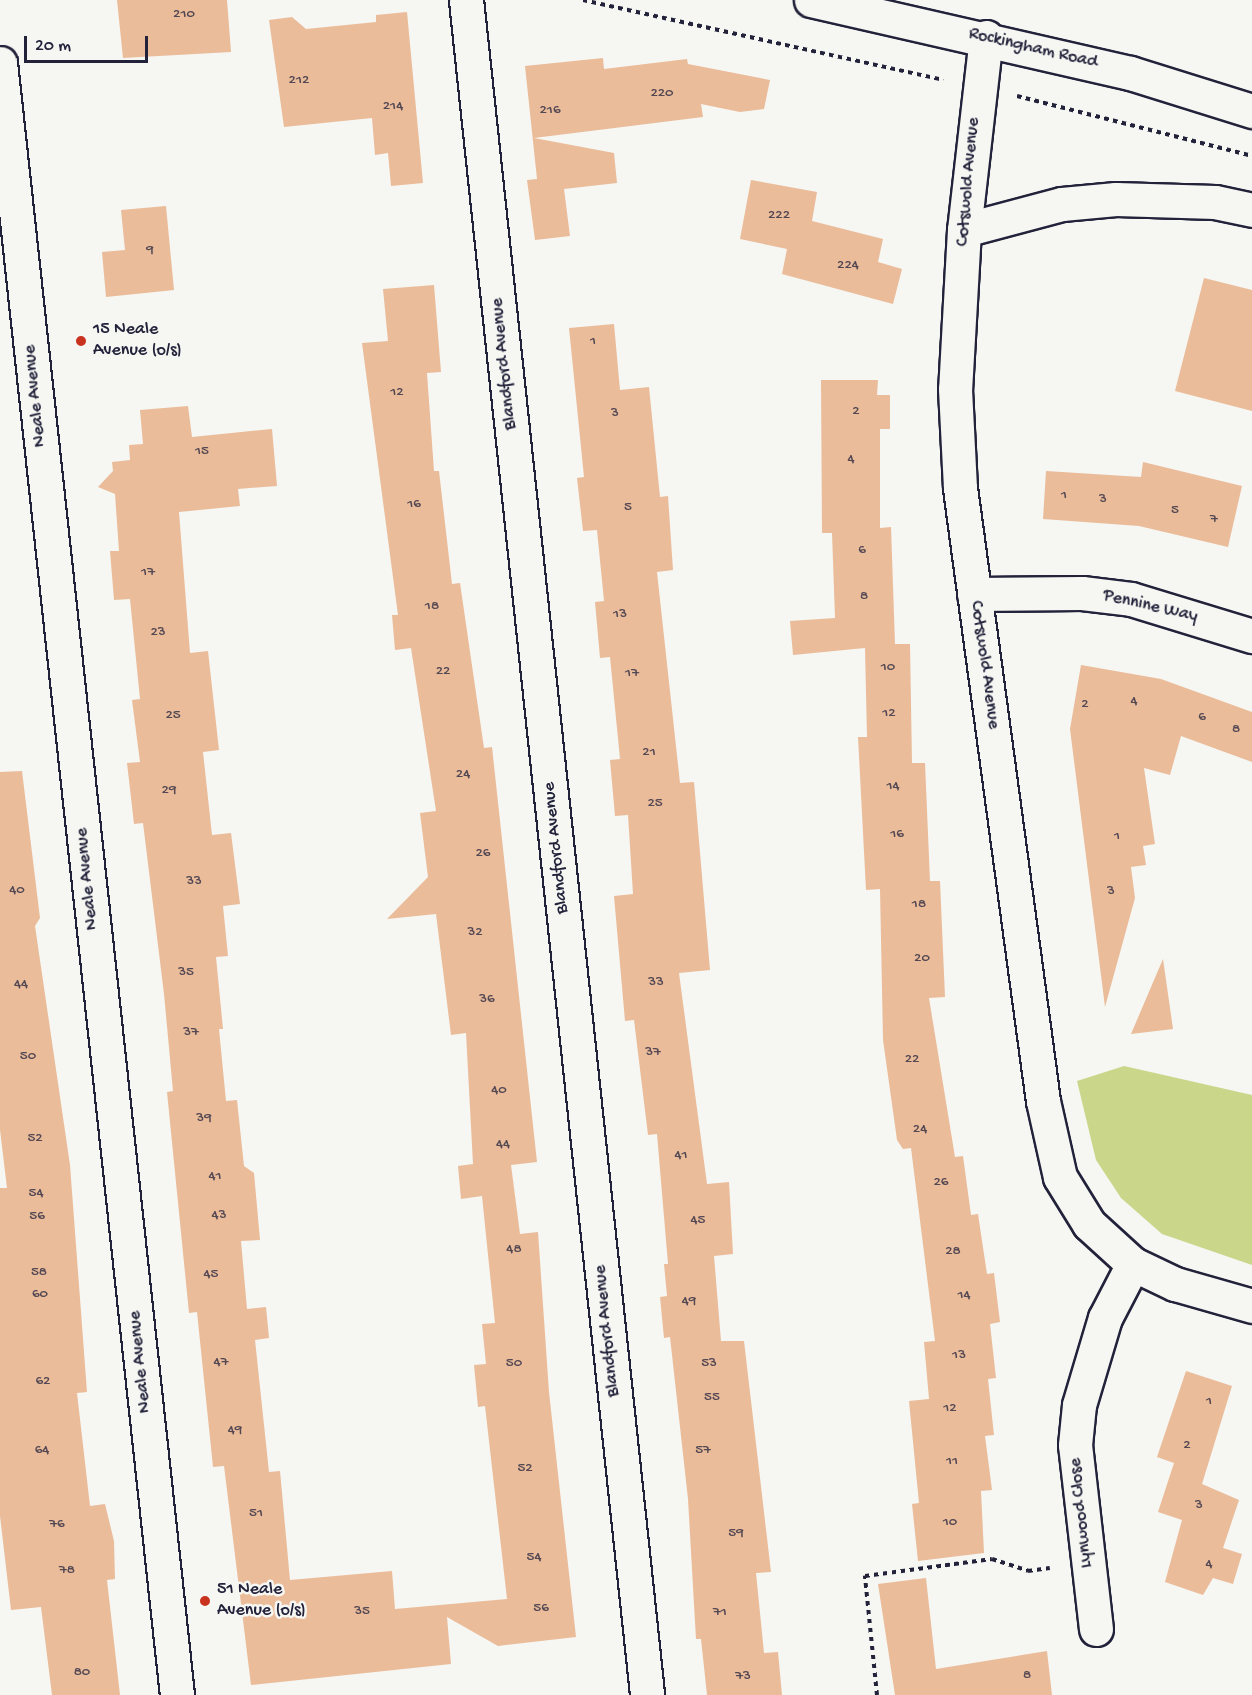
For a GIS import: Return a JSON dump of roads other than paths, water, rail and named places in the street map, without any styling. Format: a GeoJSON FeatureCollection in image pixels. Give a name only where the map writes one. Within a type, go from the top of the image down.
{"type":"FeatureCollection","features":[{"type":"Feature","properties":{"kind":"street","name":"Blandford Avenue"},"geometry":{"type":"LineString","coordinates":[[466,0],[647,1695]]}},
{"type":"Feature","properties":{"kind":"street","name":"Rockingham Road"},"geometry":{"type":"LineString","coordinates":[[811,0],[986,37],[1130,72],[1252,111]]}},
{"type":"Feature","properties":{"kind":"street","name":"Cotswold Avenue"},"geometry":{"type":"LineString","coordinates":[[986,37],[963,230],[955,390],[960,488],[1043,1101],[1060,1177],[1089,1224],[1133,1264]]}},
{"type":"Feature","properties":{"kind":"street","name":"Neale Avenue"},"geometry":{"type":"LineString","coordinates":[[0,63],[177,1695]]}},
{"type":"Feature","properties":{"kind":"street"},"geometry":{"type":"LineString","coordinates":[[963,230],[1062,204],[1116,199],[1215,202],[1252,210]]}},
{"type":"Feature","properties":{"kind":"street","name":"Pennine Way"},"geometry":{"type":"LineString","coordinates":[[974,594],[1082,593],[1131,599],[1252,636]]}},
{"type":"Feature","properties":{"kind":"street"},"geometry":{"type":"LineString","coordinates":[[1133,1264],[1175,1284],[1252,1306]]}},
{"type":"Feature","properties":{"kind":"street","name":"Lynwood Close"},"geometry":{"type":"LineString","coordinates":[[1096,1629],[1078,1496],[1079,1405],[1105,1318],[1133,1264]]}},
{"type":"Feature","properties":{"kind":"place","name":"15 Neale Avenue (o/s)"},"geometry":{"type":"Point","coordinates":[81,341]}},
{"type":"Feature","properties":{"kind":"place","name":"51 Neale Avenue (o/s)"},"geometry":{"type":"Point","coordinates":[205,1601]}}]}
